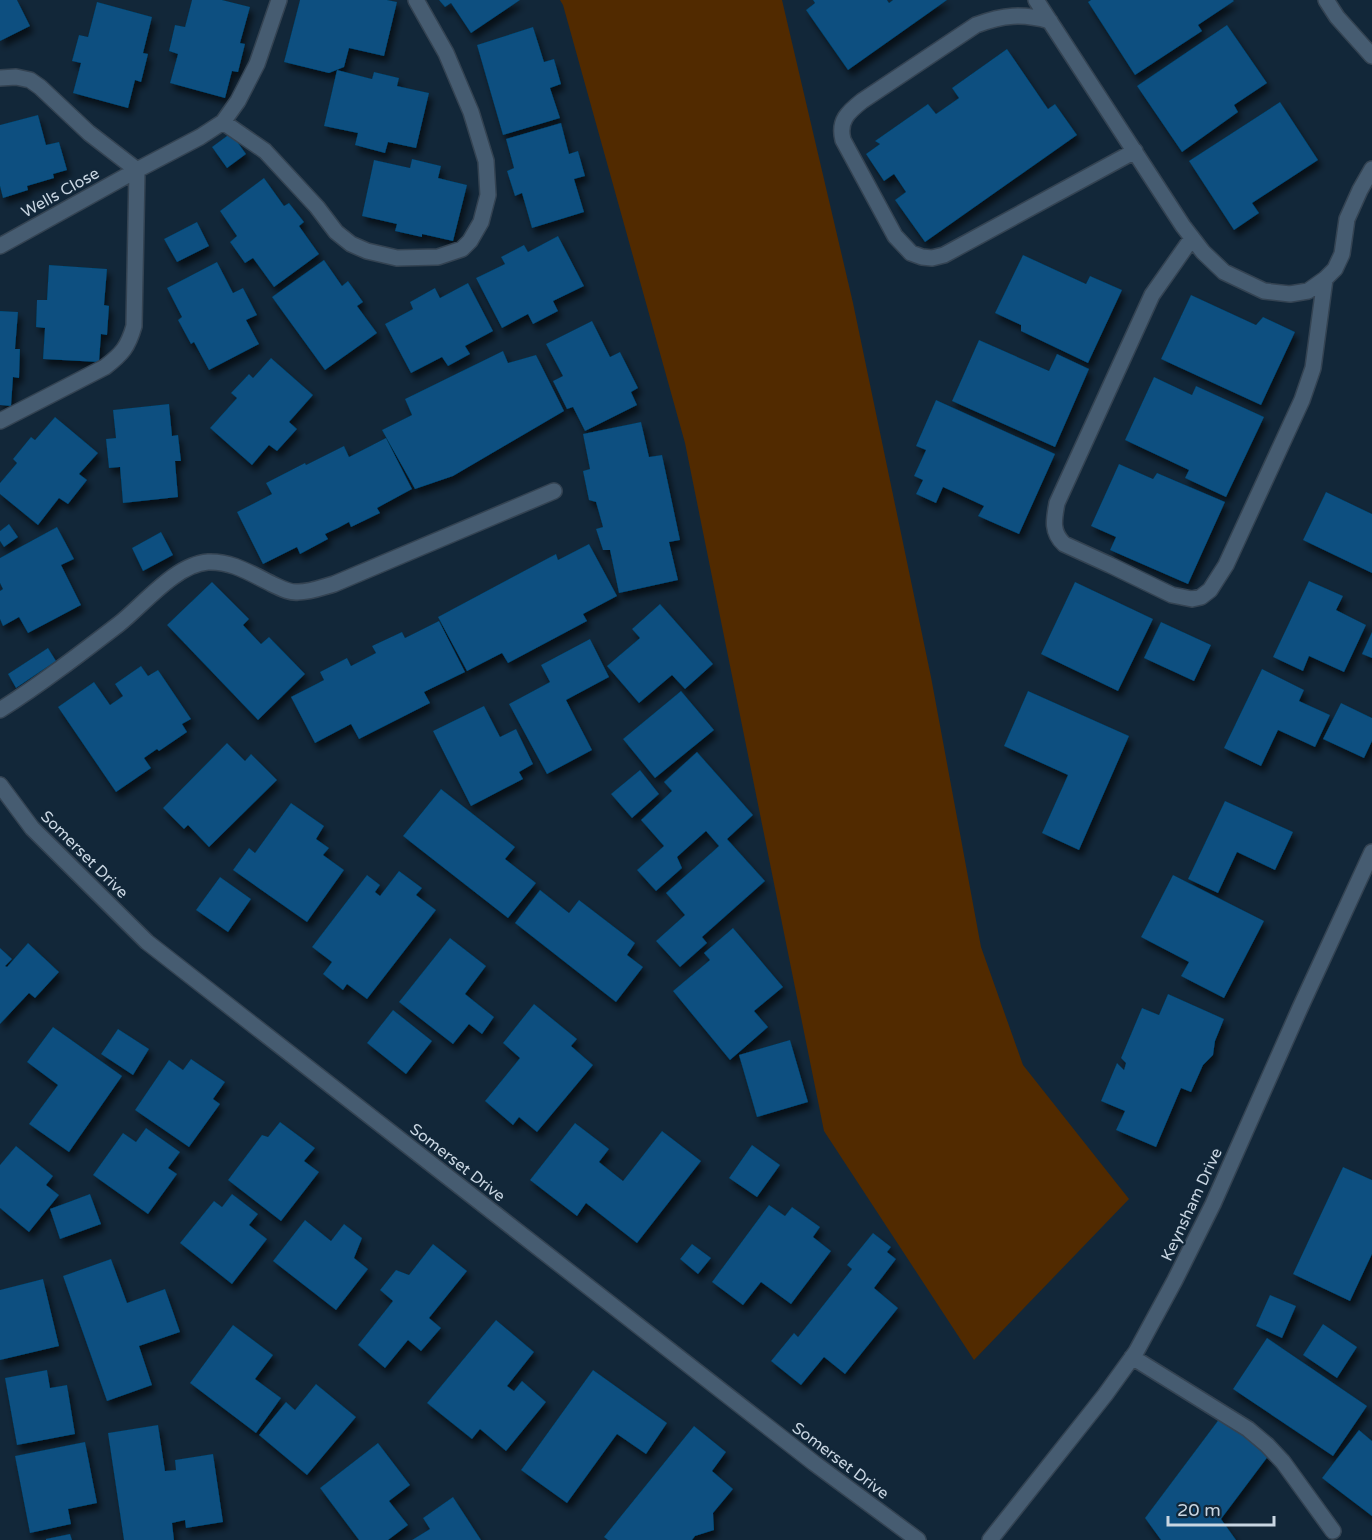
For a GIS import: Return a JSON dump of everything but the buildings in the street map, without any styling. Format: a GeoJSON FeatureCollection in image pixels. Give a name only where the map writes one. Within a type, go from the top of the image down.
{"type":"FeatureCollection","features":[{"type":"Feature","properties":{"kind":"street"},"geometry":{"type":"LineString","coordinates":[[279,0],[257,64],[238,101],[223,122],[265,151],[317,207],[336,232],[351,244],[397,258],[438,257],[462,249],[482,222],[488,195],[486,161],[471,112],[446,53],[416,0]]}},
{"type":"Feature","properties":{"kind":"street"},"geometry":{"type":"LineString","coordinates":[[1036,0],[1192,238],[1224,272],[1264,291],[1290,294],[1308,291],[1335,269],[1342,254],[1347,219],[1372,170]]}},
{"type":"Feature","properties":{"kind":"street"},"geometry":{"type":"LineString","coordinates":[[1326,0],[1337,17],[1372,56]]}},
{"type":"Feature","properties":{"kind":"street"},"geometry":{"type":"LineString","coordinates":[[1050,21],[1013,15],[995,18],[976,25],[862,101],[843,121],[840,130],[843,140],[895,236],[911,253],[932,258],[944,255],[1135,151]]}},
{"type":"Feature","properties":{"kind":"street"},"geometry":{"type":"LineString","coordinates":[[0,78],[16,76],[30,80],[89,133],[137,170],[134,326],[129,342],[120,356],[105,367],[0,421]]}},
{"type":"Feature","properties":{"kind":"street","name":"Wells Close"},"geometry":{"type":"LineString","coordinates":[[0,246],[200,137],[223,122]]}},
{"type":"Feature","properties":{"kind":"street"},"geometry":{"type":"LineString","coordinates":[[1192,238],[1152,295],[1057,503],[1054,522],[1058,539],[1064,544],[1172,595],[1192,599],[1201,597],[1210,590],[1226,566],[1302,400],[1313,368],[1325,279]]}},
{"type":"Feature","properties":{"kind":"street"},"geometry":{"type":"LineString","coordinates":[[0,710],[31,691],[122,621],[164,583],[186,569],[205,562],[220,562],[237,566],[286,591],[309,591],[334,584],[554,491]]}},
{"type":"Feature","properties":{"kind":"street","name":"Somerset Drive"},"geometry":{"type":"LineString","coordinates":[[0,785],[32,828],[147,942],[814,1463],[918,1540]]}},
{"type":"Feature","properties":{"kind":"street","name":"Keynsham Drive"},"geometry":{"type":"LineString","coordinates":[[990,1540],[1105,1395],[1132,1357],[1175,1280],[1213,1204],[1295,1018],[1372,852]]}},
{"type":"Feature","properties":{"kind":"street"},"geometry":{"type":"LineString","coordinates":[[1132,1357],[1248,1430],[1267,1445],[1283,1462],[1333,1531]]}},
{"type":"Feature","properties":{"kind":"shaded area"},"geometry":{"type":"Polygon","coordinates":[[[560,0],[782,0],[853,303],[931,677],[981,947],[1023,1065],[1129,1199],[974,1360],[824,1131],[685,443],[560,0]]]}}]}
